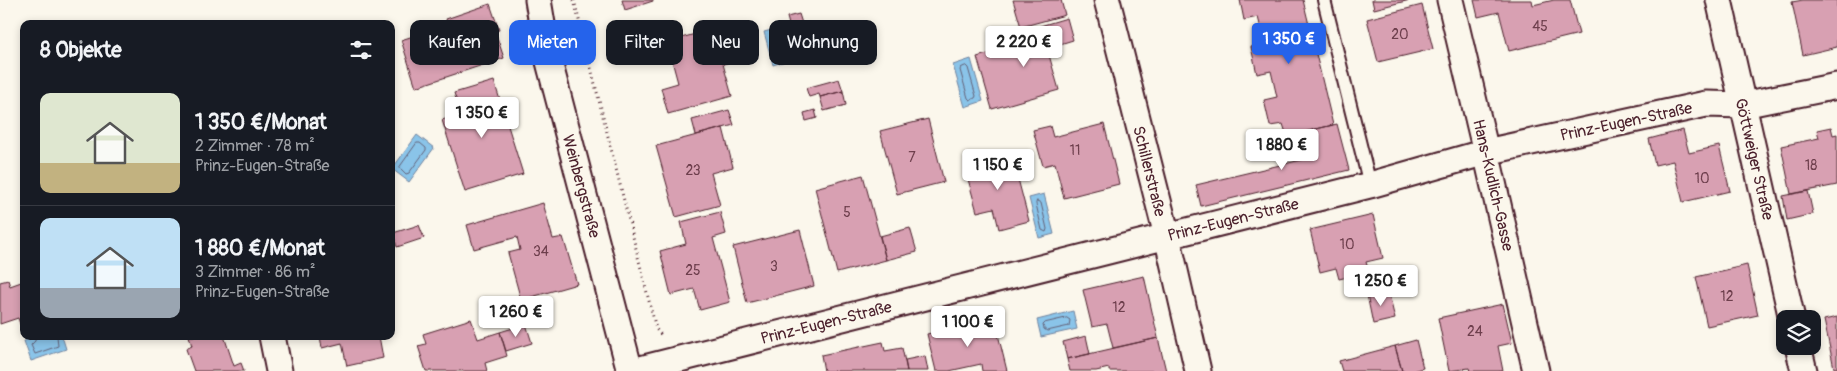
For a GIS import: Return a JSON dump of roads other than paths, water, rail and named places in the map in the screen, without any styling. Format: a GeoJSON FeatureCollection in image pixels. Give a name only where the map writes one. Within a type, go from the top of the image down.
{"type":"FeatureCollection","features":[{"type":"Feature","properties":{"kind":"street","name":"Weinbergstraße"},"geometry":{"type":"LineString","coordinates":[[538,0],[547,54],[631,371]]}},
{"type":"Feature","properties":{"kind":"street","name":"Schillerstraße"},"geometry":{"type":"LineString","coordinates":[[1107,0],[1167,236],[1198,371]]}},
{"type":"Feature","properties":{"kind":"street","name":"Hans-Kudlich-Gasse"},"geometry":{"type":"LineString","coordinates":[[1450,0],[1536,371]]}},
{"type":"Feature","properties":{"kind":"street","name":"Göttweiger Straße"},"geometry":{"type":"LineString","coordinates":[[1719,0],[1790,310]]}},
{"type":"Feature","properties":{"kind":"street","name":"Prinz-Eugen-Straße"},"geometry":{"type":"LineString","coordinates":[[631,371],[1370,185],[1486,152],[1706,104],[1743,105],[1837,86]]}},
{"type":"Feature","properties":{"kind":"street"},"geometry":{"type":"LineString","coordinates":[[273,340],[279,371]]}},
{"type":"Feature","properties":{"kind":"street"},"geometry":{"type":"LineString","coordinates":[[1800,355],[1804,371]]}},
{"type":"Feature","properties":{"kind":"lane"},"geometry":{"type":"LineString","coordinates":[[1324,0],[1370,185]]}},
{"type":"Feature","properties":{"kind":"water"},"geometry":{"type":"Polygon","coordinates":[[[769,31],[769,50],[764,32],[769,31]]]}},
{"type":"Feature","properties":{"kind":"water"},"geometry":{"type":"Polygon","coordinates":[[[971,59],[983,101],[965,107],[953,65],[971,59]]]}},
{"type":"Feature","properties":{"kind":"water"},"geometry":{"type":"Polygon","coordinates":[[[417,135],[434,148],[409,182],[395,171],[395,165],[417,135]]]}},
{"type":"Feature","properties":{"kind":"water"},"geometry":{"type":"Polygon","coordinates":[[[1044,194],[1054,234],[1039,238],[1029,198],[1044,194]]]}},
{"type":"Feature","properties":{"kind":"water"},"geometry":{"type":"Polygon","coordinates":[[[1073,311],[1077,329],[1041,337],[1037,320],[1073,311]]]}},
{"type":"Feature","properties":{"kind":"water"},"geometry":{"type":"Polygon","coordinates":[[[63,340],[66,349],[31,361],[24,341],[63,340]]]}}]}
